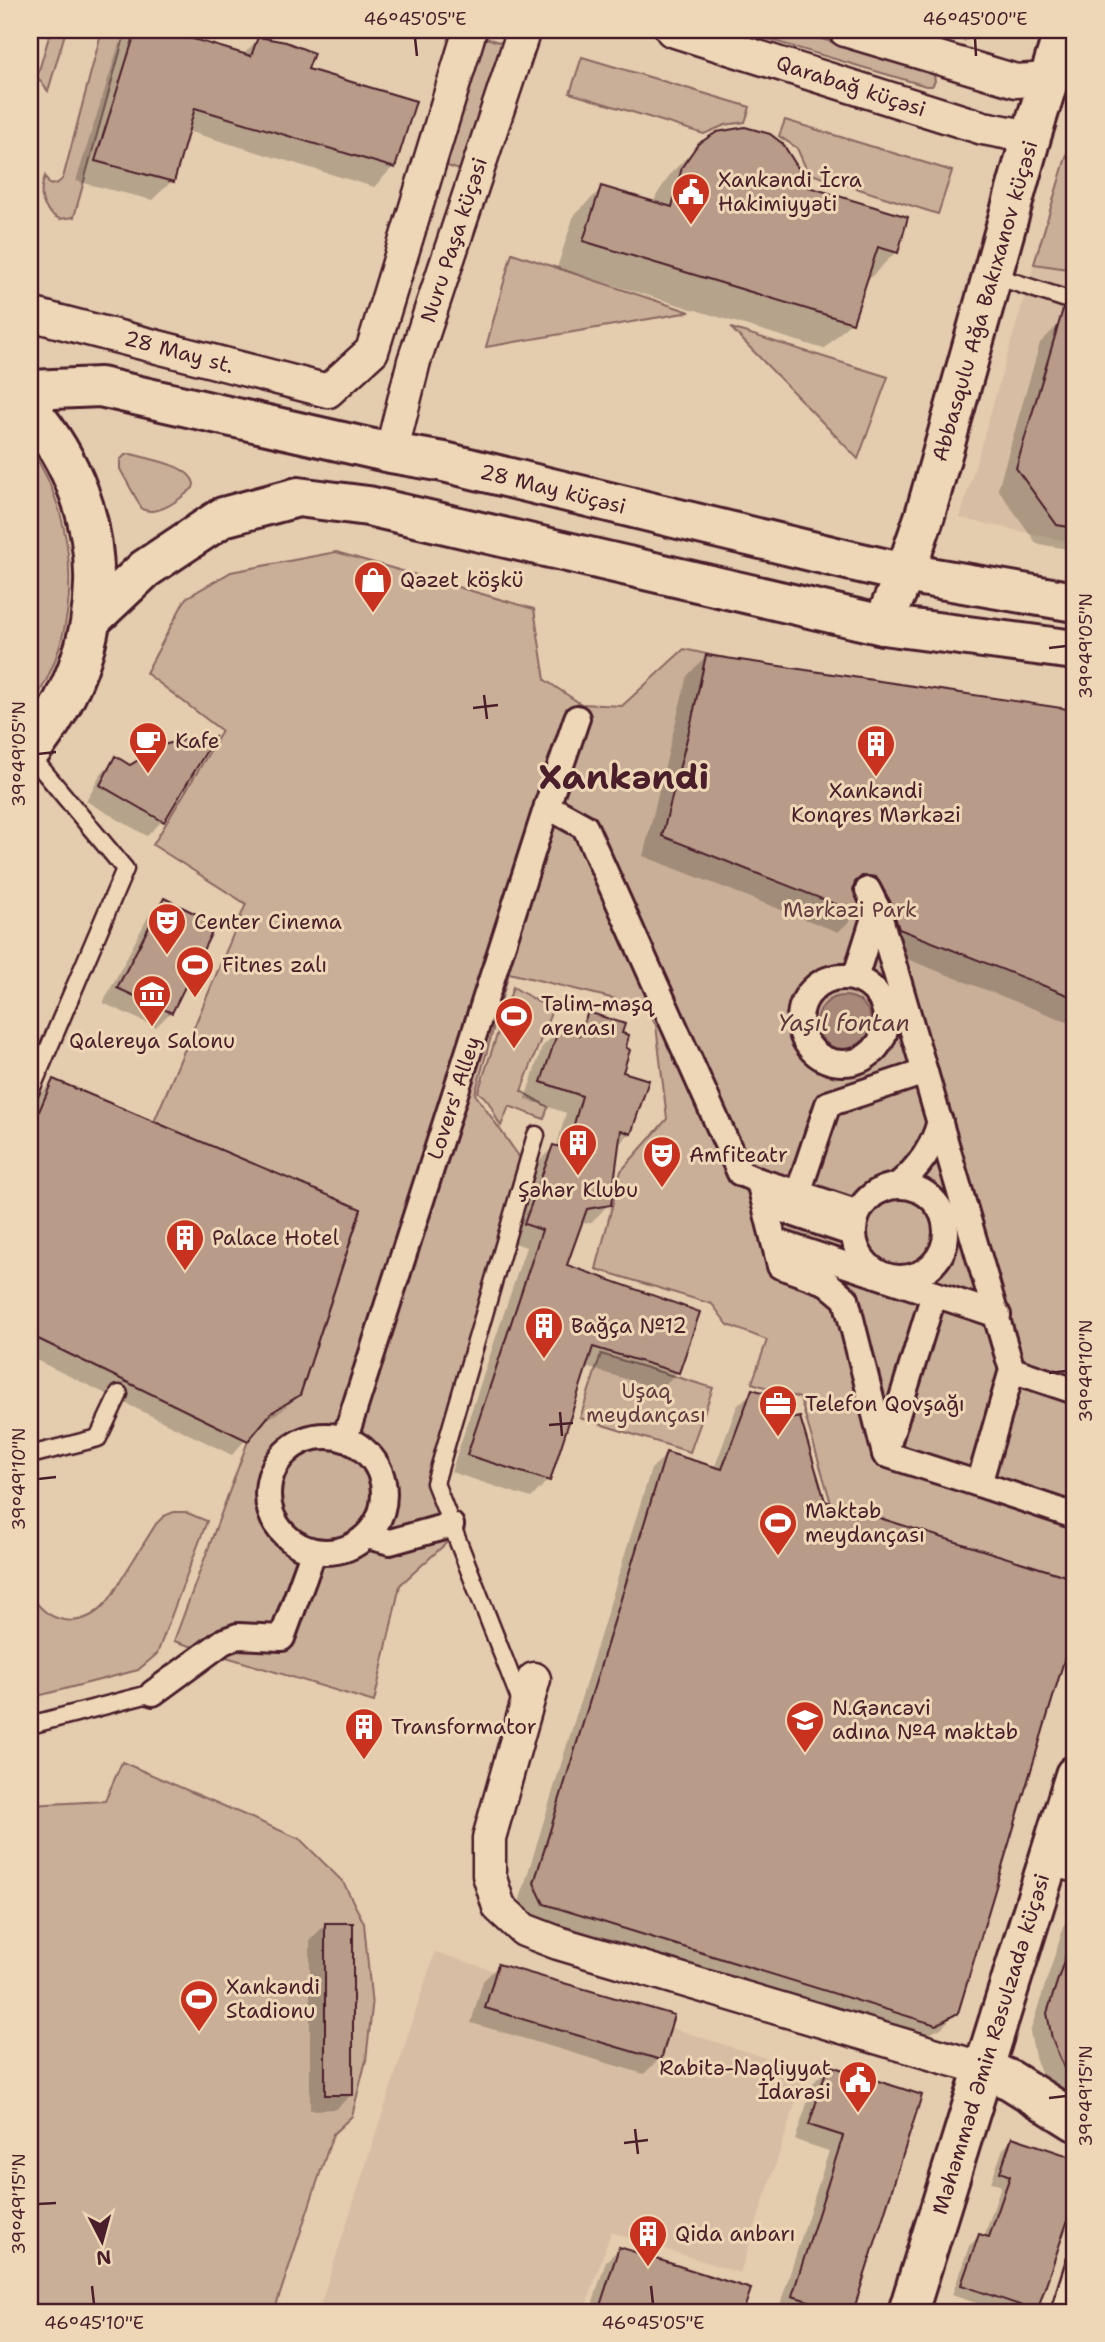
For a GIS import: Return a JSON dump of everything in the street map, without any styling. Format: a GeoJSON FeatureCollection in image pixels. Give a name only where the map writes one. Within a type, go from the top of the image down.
{"type":"FeatureCollection","features":[{"type":"Feature","properties":{"kind":"main road","name":"Abbasqulu Ağa Bakıxanov küçəsi"},"geometry":{"type":"LineString","coordinates":[[883,625],[905,573],[925,514],[1031,137],[1064,30]]}},
{"type":"Feature","properties":{"kind":"main road","name":"28 May küçəsi"},"geometry":{"type":"LineString","coordinates":[[30,390],[100,387],[391,453],[444,462],[905,573],[1075,602]]}},
{"type":"Feature","properties":{"kind":"main road"},"geometry":{"type":"LineString","coordinates":[[30,410],[68,466],[87,519],[94,575],[92,619],[76,677],[58,713],[30,753]]}},
{"type":"Feature","properties":{"kind":"main road"},"geometry":{"type":"LineString","coordinates":[[92,619],[145,569],[223,517],[298,497],[368,506],[883,625],[1075,650]]}},
{"type":"Feature","properties":{"kind":"main road","name":"Məhəmməd Əmin Rəsulzadə küçəsi"},"geometry":{"type":"LineString","coordinates":[[908,2312],[984,2069],[1061,1870],[1075,1775]]}},
{"type":"Feature","properties":{"kind":"main road"},"geometry":{"type":"LineString","coordinates":[[984,2069],[1010,2080],[1075,2121]]}},
{"type":"Feature","properties":{"kind":"street","name":"28 May st."},"geometry":{"type":"LineString","coordinates":[[30,314],[328,391],[373,350],[470,30]]}},
{"type":"Feature","properties":{"kind":"street","name":"Nuru Paşa küçəsi"},"geometry":{"type":"LineString","coordinates":[[391,453],[414,362],[524,30]]}},
{"type":"Feature","properties":{"kind":"street","name":"Qarabağ küçəsi"},"geometry":{"type":"LineString","coordinates":[[672,30],[983,128],[1031,137]]}},
{"type":"Feature","properties":{"kind":"street"},"geometry":{"type":"LineString","coordinates":[[845,30],[1016,81],[1049,79]]}},
{"type":"Feature","properties":{"kind":"street","name":"Lovers' Alley"},"geometry":{"type":"LineString","coordinates":[[345,1438],[577,718]]}},
{"type":"Feature","properties":{"kind":"street"},"geometry":{"type":"LineString","coordinates":[[547,806],[585,827],[740,1173],[762,1192],[856,1224]]}},
{"type":"Feature","properties":{"kind":"street"},"geometry":{"type":"LineString","coordinates":[[855,978],[872,899],[998,1315],[1012,1370],[979,1484]]}},
{"type":"Feature","properties":{"kind":"street"},"geometry":{"type":"LineString","coordinates":[[840,977],[865,982],[882,1001],[886,1014],[882,1039],[865,1058],[853,1063],[827,1061],[807,1044],[801,1032],[799,1019],[807,995],[816,986],[840,977]]}},
{"type":"Feature","properties":{"kind":"street"},"geometry":{"type":"LineString","coordinates":[[882,1039],[915,1039]]}},
{"type":"Feature","properties":{"kind":"street"},"geometry":{"type":"LineString","coordinates":[[798,1193],[828,1104],[925,1072]]}},
{"type":"Feature","properties":{"kind":"street"},"geometry":{"type":"LineString","coordinates":[[898,1185],[918,1166],[929,1150],[940,1121]]}},
{"type":"Feature","properties":{"kind":"street"},"geometry":{"type":"LineString","coordinates":[[898,1185],[926,1193],[937,1203],[947,1230],[945,1245],[939,1258],[929,1269],[916,1276],[900,1279],[884,1277],[870,1268],[860,1256],[854,1241],[856,1224],[869,1197],[883,1188],[898,1185]]}},
{"type":"Feature","properties":{"kind":"street"},"geometry":{"type":"LineString","coordinates":[[762,1192],[798,1193],[856,1224]]}},
{"type":"Feature","properties":{"kind":"street"},"geometry":{"type":"LineString","coordinates":[[762,1192],[780,1266],[827,1283],[846,1299],[885,1454]]}},
{"type":"Feature","properties":{"kind":"street"},"geometry":{"type":"LineString","coordinates":[[774,1241],[998,1315]]}},
{"type":"Feature","properties":{"kind":"street"},"geometry":{"type":"LineString","coordinates":[[885,1454],[934,1294]]}},
{"type":"Feature","properties":{"kind":"street"},"geometry":{"type":"LineString","coordinates":[[1012,1370],[1075,1391]]}},
{"type":"Feature","properties":{"kind":"street"},"geometry":{"type":"LineString","coordinates":[[311,1438],[345,1438],[362,1448],[376,1463],[384,1481],[382,1510],[379,1520],[367,1536],[350,1547],[313,1553],[279,1531],[267,1496],[270,1478],[278,1460],[291,1447],[311,1438]]}},
{"type":"Feature","properties":{"kind":"street"},"geometry":{"type":"LineString","coordinates":[[885,1454],[1075,1516]]}},
{"type":"Feature","properties":{"kind":"street"},"geometry":{"type":"LineString","coordinates":[[367,1536],[390,1542],[452,1525]]}},
{"type":"Feature","properties":{"kind":"street"},"geometry":{"type":"LineString","coordinates":[[153,1693],[224,1640],[237,1636],[282,1637],[313,1553]]}},
{"type":"Feature","properties":{"kind":"street"},"geometry":{"type":"LineString","coordinates":[[534,1679],[489,1838],[489,1875],[499,1907],[524,1930],[558,1943],[984,2069]]}},
{"type":"Feature","properties":{"kind":"lane"},"geometry":{"type":"LineString","coordinates":[[992,275],[1075,302]]}},
{"type":"Feature","properties":{"kind":"lane"},"geometry":{"type":"LineString","coordinates":[[30,753],[125,869],[30,1092]]}},
{"type":"Feature","properties":{"kind":"lane"},"geometry":{"type":"LineString","coordinates":[[526,1713],[435,1483],[536,1135]]}},
{"type":"Feature","properties":{"kind":"lane"},"geometry":{"type":"LineString","coordinates":[[30,1455],[98,1437],[119,1394]]}},
{"type":"Feature","properties":{"kind":"lane"},"geometry":{"type":"LineString","coordinates":[[30,1725],[153,1693]]}},
{"type":"Feature","properties":{"kind":"lane"},"geometry":{"type":"LineString","coordinates":[[1059,2312],[1075,2262]]}},
{"type":"Feature","properties":{"kind":"shaded area"},"geometry":{"type":"Polygon","coordinates":[[[1034,264],[1075,270],[1075,543],[960,518],[1034,264]]]}},
{"type":"Feature","properties":{"kind":"shaded area"},"geometry":{"type":"Polygon","coordinates":[[[435,1952],[806,2071],[740,2273],[611,2232],[584,2312],[318,2312],[435,1952]]]}},
{"type":"Feature","properties":{"kind":"green space"},"geometry":{"type":"Polygon","coordinates":[[[51,30],[66,30],[48,91],[37,77],[51,30]]]}},
{"type":"Feature","properties":{"kind":"green space"},"geometry":{"type":"Polygon","coordinates":[[[102,30],[126,30],[74,217],[60,219],[45,207],[43,183],[45,176],[51,185],[57,184],[63,178],[102,30]]]}},
{"type":"Feature","properties":{"kind":"green space"},"geometry":{"type":"Polygon","coordinates":[[[737,30],[791,30],[930,71],[935,81],[932,86],[926,86],[737,30]]]}},
{"type":"Feature","properties":{"kind":"green space"},"geometry":{"type":"Polygon","coordinates":[[[483,37],[505,44],[463,171],[441,164],[483,37]]]}},
{"type":"Feature","properties":{"kind":"green space"},"geometry":{"type":"Polygon","coordinates":[[[582,57],[750,107],[745,122],[725,125],[704,134],[570,93],[582,57]]]}},
{"type":"Feature","properties":{"kind":"green space"},"geometry":{"type":"Polygon","coordinates":[[[785,120],[952,171],[938,214],[808,173],[797,148],[779,136],[785,120]]]}},
{"type":"Feature","properties":{"kind":"green space"},"geometry":{"type":"Polygon","coordinates":[[[1075,127],[1075,270],[1034,264],[1075,127]]]}},
{"type":"Feature","properties":{"kind":"green space"},"geometry":{"type":"Polygon","coordinates":[[[512,253],[690,312],[486,347],[512,253]]]}},
{"type":"Feature","properties":{"kind":"green space"},"geometry":{"type":"Polygon","coordinates":[[[731,328],[888,377],[858,459],[731,328]]]}},
{"type":"Feature","properties":{"kind":"green space"},"geometry":{"type":"Polygon","coordinates":[[[30,448],[47,478],[59,510],[67,543],[69,578],[67,612],[60,646],[48,678],[30,707],[30,448]]]}},
{"type":"Feature","properties":{"kind":"green space"},"geometry":{"type":"Polygon","coordinates":[[[126,454],[177,467],[191,477],[193,488],[162,509],[142,509],[120,469],[120,460],[126,454]]]}},
{"type":"Feature","properties":{"kind":"green space","name":"Mərkəzi Park"},"geometry":{"type":"Polygon","coordinates":[[[336,552],[534,609],[545,680],[581,704],[622,706],[684,649],[827,681],[1075,714],[1075,1579],[831,1503],[800,1398],[752,1383],[767,1340],[728,1325],[712,1304],[596,1269],[621,1171],[667,1119],[656,1025],[644,1006],[509,973],[475,1094],[525,1165],[434,1485],[452,1538],[400,1585],[374,1702],[174,1641],[248,1441],[271,1413],[300,1395],[361,1210],[154,1122],[246,904],[153,845],[222,731],[146,673],[186,598],[231,572],[336,552]]]}},
{"type":"Feature","properties":{"kind":"green space","name":"Təlim-məşq arenası"},"geometry":{"type":"Polygon","coordinates":[[[513,987],[552,1010],[521,1091],[548,1107],[544,1119],[509,1106],[501,1126],[489,1104],[478,1092],[513,987]]]}},
{"type":"Feature","properties":{"kind":"green space","name":"Uşaq meydançası"},"geometry":{"type":"Polygon","coordinates":[[[601,1354],[713,1388],[690,1452],[580,1418],[601,1354]]]}},
{"type":"Feature","properties":{"kind":"green space"},"geometry":{"type":"Polygon","coordinates":[[[185,1512],[207,1521],[157,1654],[138,1670],[30,1698],[30,1593],[46,1612],[55,1617],[65,1620],[86,1618],[96,1612],[112,1595],[156,1524],[164,1516],[185,1512]]]}},
{"type":"Feature","properties":{"kind":"green space","name":"Xankəndi Stadionu"},"geometry":{"type":"Polygon","coordinates":[[[122,1762],[300,1839],[343,1882],[364,1923],[372,2007],[366,2060],[352,2116],[333,2134],[274,2312],[30,2312],[30,1805],[105,1801],[122,1762]]]}},
{"type":"Feature","properties":{"kind":"water","name":"Yaşıl fontan"},"geometry":{"type":"Polygon","coordinates":[[[844,996],[863,1004],[871,1023],[863,1042],[844,1050],[825,1042],[817,1023],[825,1004],[844,996]]]}},
{"type":"Feature","properties":{"kind":"building"},"geometry":{"type":"Polygon","coordinates":[[[136,30],[163,30],[251,56],[258,37],[286,42],[314,53],[308,69],[416,101],[395,168],[195,108],[174,182],[95,161],[136,30]]]}},
{"type":"Feature","properties":{"kind":"building","name":"Xankəndi İcra Hakimiyyəti"},"geometry":{"type":"Polygon","coordinates":[[[745,127],[770,134],[783,144],[798,168],[802,185],[908,217],[898,253],[878,247],[853,323],[583,241],[601,186],[672,207],[682,167],[698,144],[717,132],[745,127]]]}},
{"type":"Feature","properties":{"kind":"building"},"geometry":{"type":"Polygon","coordinates":[[[1063,309],[1075,312],[1075,528],[1057,525],[1016,468],[1063,309]]]}},
{"type":"Feature","properties":{"kind":"building","name":"Xankəndi Konqres Mərkəzi"},"geometry":{"type":"Polygon","coordinates":[[[706,655],[1075,710],[1075,998],[899,929],[890,901],[876,877],[862,876],[855,882],[853,890],[861,909],[860,914],[662,836],[706,655]]]}},
{"type":"Feature","properties":{"kind":"building","name":"Kafe"},"geometry":{"type":"Polygon","coordinates":[[[215,737],[164,822],[100,785],[115,756],[130,765],[163,745],[187,739],[215,737]]]}},
{"type":"Feature","properties":{"kind":"building","name":"Center Cinema"},"geometry":{"type":"Polygon","coordinates":[[[164,898],[216,924],[172,1013],[117,988],[164,898]]]}},
{"type":"Feature","properties":{"kind":"building","name":"Bağça №12"},"geometry":{"type":"Polygon","coordinates":[[[588,1012],[625,1024],[622,1033],[629,1035],[626,1047],[630,1050],[623,1072],[649,1080],[631,1134],[621,1130],[611,1205],[587,1209],[567,1265],[700,1312],[679,1373],[593,1347],[550,1481],[467,1455],[542,1230],[524,1224],[553,1145],[567,1149],[582,1096],[541,1082],[559,1028],[579,1035],[588,1012]]]}},
{"type":"Feature","properties":{"kind":"building","name":"Palace Hotel"},"geometry":{"type":"Polygon","coordinates":[[[53,1079],[361,1209],[300,1395],[271,1413],[248,1441],[30,1335],[30,1132],[53,1079]]]}},
{"type":"Feature","properties":{"kind":"building","name":"N.Gəncəvi adına №4 məktəb"},"geometry":{"type":"Polygon","coordinates":[[[752,1389],[772,1395],[786,1420],[800,1417],[825,1501],[1075,1579],[1075,1624],[958,2013],[936,2025],[544,1904],[534,1883],[666,1452],[722,1469],[752,1389]]]}},
{"type":"Feature","properties":{"kind":"building"},"geometry":{"type":"Polygon","coordinates":[[[325,1923],[353,1923],[353,2095],[325,2095],[325,1923]]]}},
{"type":"Feature","properties":{"kind":"building"},"geometry":{"type":"Polygon","coordinates":[[[1070,1942],[1075,1943],[1075,2094],[1052,2039],[1047,2013],[1070,1942]]]}},
{"type":"Feature","properties":{"kind":"building"},"geometry":{"type":"Polygon","coordinates":[[[498,1964],[674,2015],[661,2060],[485,2008],[498,1964]]]}},
{"type":"Feature","properties":{"kind":"building"},"geometry":{"type":"Polygon","coordinates":[[[828,2065],[922,2095],[853,2312],[792,2296],[843,2136],[809,2125],[828,2065]]]}},
{"type":"Feature","properties":{"kind":"building"},"geometry":{"type":"Polygon","coordinates":[[[1012,2137],[1075,2158],[1075,2199],[1037,2311],[961,2285],[979,2234],[989,2237],[1010,2176],[1000,2172],[1012,2137]]]}},
{"type":"Feature","properties":{"kind":"building","name":"Qida anbarı"},"geometry":{"type":"Polygon","coordinates":[[[619,2247],[751,2289],[743,2312],[598,2312],[619,2247]]]}},
{"type":"Feature","properties":{"kind":"place","name":"Xankəndi İcra Hakimiyyəti"},"geometry":{"type":"Point","coordinates":[691,226]}},
{"type":"Feature","properties":{"kind":"place","name":"Qəzet köşkü"},"geometry":{"type":"Point","coordinates":[373,614]}},
{"type":"Feature","properties":{"kind":"place","name":"Kafe"},"geometry":{"type":"Point","coordinates":[148,775]}},
{"type":"Feature","properties":{"kind":"place","name":"Xankəndi Konqres Mərkəzi"},"geometry":{"type":"Point","coordinates":[876,778]}},
{"type":"Feature","properties":{"kind":"place","name":"Center Cinema"},"geometry":{"type":"Point","coordinates":[167,956]}},
{"type":"Feature","properties":{"kind":"place","name":"Fitnes zalı"},"geometry":{"type":"Point","coordinates":[195,999]}},
{"type":"Feature","properties":{"kind":"place","name":"Qalereya Salonu"},"geometry":{"type":"Point","coordinates":[152,1028]}},
{"type":"Feature","properties":{"kind":"place","name":"Təlim-məşq arenası"},"geometry":{"type":"Point","coordinates":[514,1050]}},
{"type":"Feature","properties":{"kind":"place","name":"Şəhər Klubu"},"geometry":{"type":"Point","coordinates":[578,1177]}},
{"type":"Feature","properties":{"kind":"place","name":"Amfiteatr"},"geometry":{"type":"Point","coordinates":[662,1189]}},
{"type":"Feature","properties":{"kind":"place","name":"Palace Hotel"},"geometry":{"type":"Point","coordinates":[185,1272]}},
{"type":"Feature","properties":{"kind":"place","name":"Bağça №12"},"geometry":{"type":"Point","coordinates":[544,1360]}},
{"type":"Feature","properties":{"kind":"place","name":"Telefon Qovşağı"},"geometry":{"type":"Point","coordinates":[778,1438]}},
{"type":"Feature","properties":{"kind":"place","name":"Məktəb meydançası"},"geometry":{"type":"Point","coordinates":[778,1557]}},
{"type":"Feature","properties":{"kind":"place","name":"N.Gəncəvi adına №4 məktəb"},"geometry":{"type":"Point","coordinates":[805,1754]}},
{"type":"Feature","properties":{"kind":"place","name":"Transformator"},"geometry":{"type":"Point","coordinates":[364,1761]}},
{"type":"Feature","properties":{"kind":"place","name":"Xankəndi Stadionu"},"geometry":{"type":"Point","coordinates":[199,2033]}},
{"type":"Feature","properties":{"kind":"place","name":"Rabitə-Nəqliyyat İdarəsi"},"geometry":{"type":"Point","coordinates":[858,2114]}},
{"type":"Feature","properties":{"kind":"place","name":"Qida anbarı"},"geometry":{"type":"Point","coordinates":[648,2268]}},
{"type":"Feature","properties":{"kind":"district","name":"Xankəndi"},"geometry":{"type":"Point","coordinates":[624,777]}}]}
